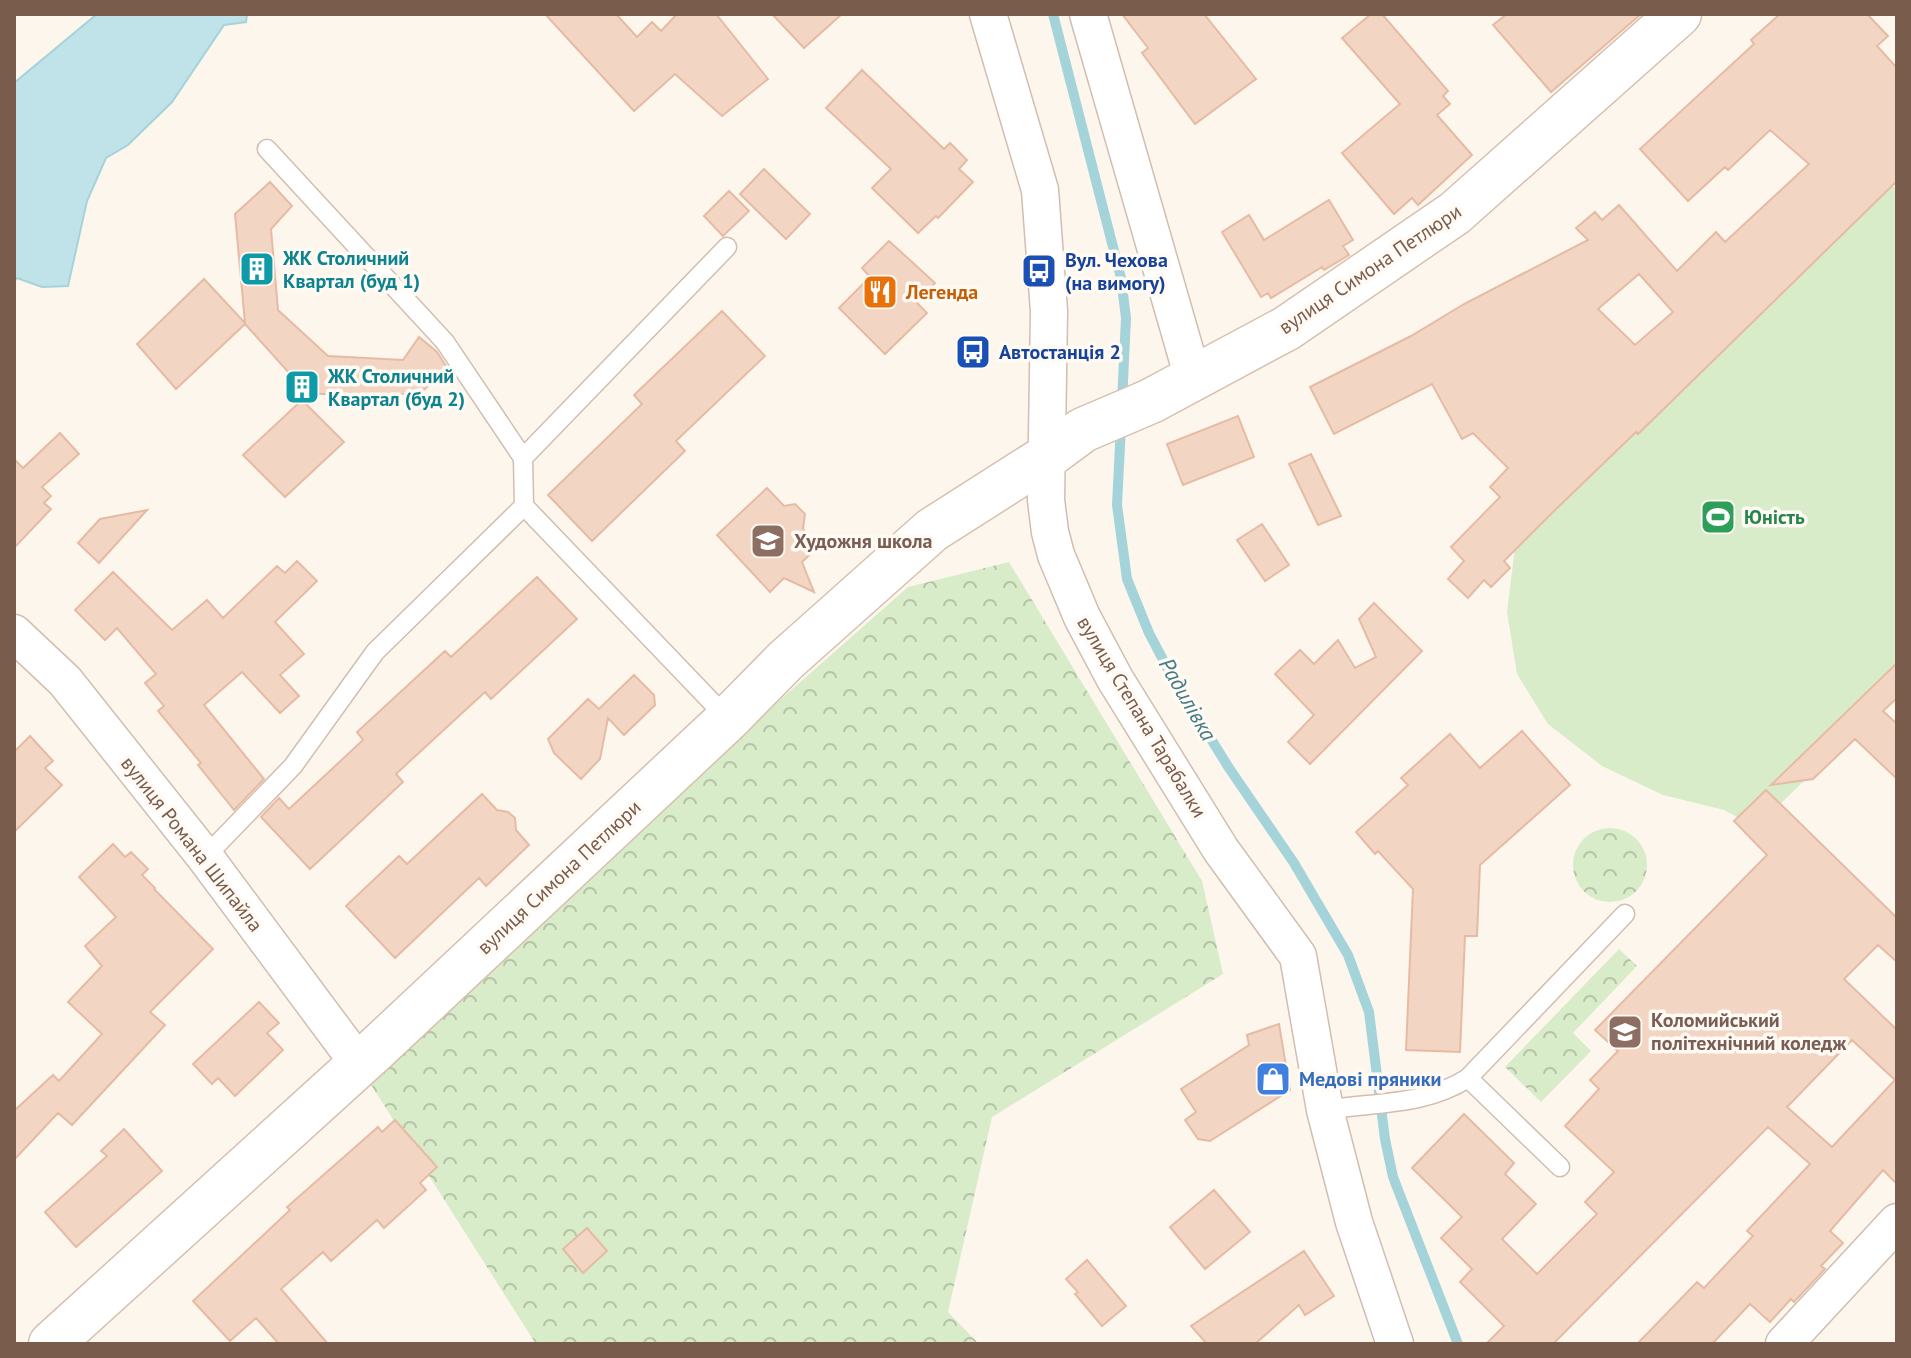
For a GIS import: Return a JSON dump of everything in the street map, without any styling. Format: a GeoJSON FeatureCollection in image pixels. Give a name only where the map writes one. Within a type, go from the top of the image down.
{"type":"FeatureCollection","features":[{"type":"Feature","properties":{"kind":"street","name":"вулиця Степана Тарабалки"},"geometry":{"type":"LineString","coordinates":[[988,14],[1040,190],[1049,311],[1045,458],[1050,532],[1082,617],[1115,679],[1221,850],[1298,956],[1341,1108],[1354,1222],[1395,1344]]}},
{"type":"Feature","properties":{"kind":"street"},"geometry":{"type":"LineString","coordinates":[[1088,14],[1193,378]]}},
{"type":"Feature","properties":{"kind":"street","name":"вулиця Симона Петлюри"},"geometry":{"type":"LineString","coordinates":[[51,1344],[359,1064],[728,719],[786,660],[932,530],[1083,430],[1151,401],[1287,328],[1455,213],[1679,14]]}},
{"type":"Feature","properties":{"kind":"street","name":"вулиця Романа Шипайла"},"geometry":{"type":"LineString","coordinates":[[14,633],[65,681],[205,857],[359,1064]]}},
{"type":"Feature","properties":{"kind":"street"},"geometry":{"type":"LineString","coordinates":[[1784,1344],[1897,1222]]}},
{"type":"Feature","properties":{"kind":"lane"},"geometry":{"type":"LineString","coordinates":[[267,149],[445,342],[523,458],[524,506],[728,719]]}},
{"type":"Feature","properties":{"kind":"lane"},"geometry":{"type":"LineString","coordinates":[[523,458],[727,247]]}},
{"type":"Feature","properties":{"kind":"lane"},"geometry":{"type":"LineString","coordinates":[[205,857],[293,766],[375,652],[524,506]]}},
{"type":"Feature","properties":{"kind":"lane"},"geometry":{"type":"LineString","coordinates":[[1341,1108],[1399,1102],[1439,1093],[1468,1078],[1625,914]]}},
{"type":"Feature","properties":{"kind":"lane"},"geometry":{"type":"LineString","coordinates":[[1468,1078],[1560,1167]]}},
{"type":"Feature","properties":{"kind":"green space","name":"Юність"},"geometry":{"type":"Polygon","coordinates":[[[1867,162],[1897,190],[1897,692],[1756,827],[1724,810],[1663,795],[1602,766],[1548,724],[1517,674],[1507,612],[1516,539],[1867,162]]]}},
{"type":"Feature","properties":{"kind":"green space"},"geometry":{"type":"Polygon","coordinates":[[[1009,562],[1202,881],[1223,974],[992,1117],[948,1312],[979,1344],[536,1344],[361,1069],[908,587],[1009,562]]]}},
{"type":"Feature","properties":{"kind":"green space"},"geometry":{"type":"Polygon","coordinates":[[[1610,828],[1624,831],[1636,839],[1644,851],[1647,865],[1644,879],[1636,891],[1624,899],[1610,902],[1596,899],[1584,891],[1576,879],[1573,865],[1576,851],[1584,839],[1596,831],[1610,828]]]}},
{"type":"Feature","properties":{"kind":"green space"},"geometry":{"type":"Polygon","coordinates":[[[1619,949],[1637,966],[1573,1033],[1591,1051],[1541,1102],[1505,1067],[1619,949]]]}},
{"type":"Feature","properties":{"kind":"water"},"geometry":{"type":"Polygon","coordinates":[[[97,14],[247,14],[246,22],[224,25],[172,102],[128,145],[106,158],[87,201],[68,286],[42,287],[17,278],[14,282],[14,83],[97,14]]]}},
{"type":"Feature","properties":{"kind":"building"},"geometry":{"type":"Polygon","coordinates":[[[545,14],[616,14],[637,37],[652,22],[661,31],[677,14],[716,14],[768,79],[722,116],[675,74],[634,111],[545,14]]]}},
{"type":"Feature","properties":{"kind":"building"},"geometry":{"type":"Polygon","coordinates":[[[772,14],[842,14],[804,48],[772,14]]]}},
{"type":"Feature","properties":{"kind":"building"},"geometry":{"type":"Polygon","coordinates":[[[1122,14],[1204,14],[1256,79],[1195,124],[1142,53],[1148,48],[1122,14]]]}},
{"type":"Feature","properties":{"kind":"building"},"geometry":{"type":"Polygon","coordinates":[[[1371,14],[1382,14],[1448,91],[1443,96],[1450,104],[1437,115],[1472,155],[1418,205],[1412,198],[1394,214],[1342,153],[1400,104],[1342,38],[1371,14]]]}},
{"type":"Feature","properties":{"kind":"building"},"geometry":{"type":"Polygon","coordinates":[[[1507,14],[1641,14],[1551,92],[1493,25],[1507,14]]]}},
{"type":"Feature","properties":{"kind":"building"},"geometry":{"type":"Polygon","coordinates":[[[1780,14],[1867,14],[1888,36],[1877,46],[1897,68],[1897,181],[1504,561],[1510,568],[1491,587],[1484,580],[1468,598],[1448,579],[1464,561],[1451,547],[1500,497],[1490,487],[1508,468],[1473,433],[1462,439],[1432,384],[1334,434],[1310,387],[1588,240],[1576,228],[1595,212],[1602,220],[1619,205],[1677,271],[1716,232],[1725,242],[1809,164],[1770,130],[1728,170],[1725,167],[1688,201],[1640,149],[1754,44],[1751,40],[1780,14]],[[1639,274],[1598,309],[1635,345],[1673,312],[1639,274]]]}},
{"type":"Feature","properties":{"kind":"building"},"geometry":{"type":"Polygon","coordinates":[[[862,70],[944,149],[950,143],[967,160],[959,169],[973,182],[938,218],[936,216],[918,233],[872,188],[891,169],[826,108],[862,70]]]}},
{"type":"Feature","properties":{"kind":"building"},"geometry":{"type":"Polygon","coordinates":[[[764,169],[810,214],[786,239],[740,194],[764,169]]]}},
{"type":"Feature","properties":{"kind":"building","name":"ЖК Столичний Квартал (буд 1)"},"geometry":{"type":"Polygon","coordinates":[[[270,182],[292,206],[271,229],[278,310],[328,356],[403,360],[419,337],[437,352],[446,366],[425,389],[408,394],[308,394],[245,324],[176,389],[137,344],[204,279],[245,323],[235,214],[270,182]]]}},
{"type":"Feature","properties":{"kind":"building"},"geometry":{"type":"Polygon","coordinates":[[[729,191],[749,211],[723,236],[704,216],[729,191]]]}},
{"type":"Feature","properties":{"kind":"building"},"geometry":{"type":"Polygon","coordinates":[[[1329,200],[1353,240],[1343,246],[1349,255],[1324,270],[1322,267],[1271,298],[1268,293],[1261,297],[1222,232],[1249,215],[1264,240],[1329,200]]]}},
{"type":"Feature","properties":{"kind":"building","name":"Легенда"},"geometry":{"type":"Polygon","coordinates":[[[889,241],[935,283],[917,303],[927,313],[885,354],[839,308],[870,277],[862,268],[889,241]]]}},
{"type":"Feature","properties":{"kind":"building"},"geometry":{"type":"Polygon","coordinates":[[[722,311],[765,356],[676,441],[685,451],[592,541],[548,495],[642,404],[634,395],[722,311]]]}},
{"type":"Feature","properties":{"kind":"building"},"geometry":{"type":"Polygon","coordinates":[[[302,400],[344,442],[285,497],[243,455],[302,400]]]}},
{"type":"Feature","properties":{"kind":"building"},"geometry":{"type":"Polygon","coordinates":[[[1238,416],[1254,457],[1183,485],[1167,444],[1238,416]]]}},
{"type":"Feature","properties":{"kind":"building"},"geometry":{"type":"Polygon","coordinates":[[[60,433],[79,454],[42,487],[51,496],[44,503],[51,509],[14,548],[14,459],[23,468],[60,433]]]}},
{"type":"Feature","properties":{"kind":"building"},"geometry":{"type":"Polygon","coordinates":[[[1311,454],[1341,516],[1318,525],[1289,464],[1311,454]]]}},
{"type":"Feature","properties":{"kind":"building","name":"Художня школа"},"geometry":{"type":"Polygon","coordinates":[[[767,488],[784,506],[795,504],[805,514],[803,529],[819,546],[802,562],[814,592],[784,578],[770,592],[717,535],[767,488]]]}},
{"type":"Feature","properties":{"kind":"building"},"geometry":{"type":"Polygon","coordinates":[[[147,510],[99,563],[78,543],[100,519],[147,510]]]}},
{"type":"Feature","properties":{"kind":"building"},"geometry":{"type":"Polygon","coordinates":[[[1262,524],[1289,565],[1265,581],[1237,540],[1262,524]]]}},
{"type":"Feature","properties":{"kind":"building"},"geometry":{"type":"Polygon","coordinates":[[[297,561],[317,581],[275,622],[304,654],[280,675],[299,696],[280,713],[242,672],[204,705],[264,779],[234,810],[198,765],[201,763],[158,711],[164,706],[145,683],[156,674],[117,628],[105,640],[75,610],[113,572],[172,630],[207,600],[223,618],[277,566],[285,573],[297,561]]]}},
{"type":"Feature","properties":{"kind":"building"},"geometry":{"type":"Polygon","coordinates":[[[537,577],[577,619],[491,699],[485,692],[396,774],[403,782],[310,869],[261,817],[279,798],[289,809],[363,740],[357,732],[445,651],[451,657],[537,577]]]}},
{"type":"Feature","properties":{"kind":"building"},"geometry":{"type":"Polygon","coordinates":[[[1374,603],[1422,651],[1310,764],[1288,742],[1314,715],[1275,674],[1300,650],[1314,664],[1338,640],[1355,668],[1376,657],[1359,619],[1374,603]]]}},
{"type":"Feature","properties":{"kind":"building"},"geometry":{"type":"Polygon","coordinates":[[[1897,663],[1897,698],[1883,711],[1897,724],[1897,779],[1855,739],[1813,779],[1771,785],[1897,663]]]}},
{"type":"Feature","properties":{"kind":"building"},"geometry":{"type":"Polygon","coordinates":[[[634,675],[654,695],[655,705],[624,735],[608,718],[600,759],[581,779],[554,753],[548,739],[588,699],[599,709],[634,675]]]}},
{"type":"Feature","properties":{"kind":"building"},"geometry":{"type":"Polygon","coordinates":[[[1522,731],[1570,785],[1480,865],[1477,936],[1465,936],[1460,1052],[1406,1050],[1413,889],[1356,832],[1408,785],[1401,778],[1450,734],[1480,768],[1522,731]]]}},
{"type":"Feature","properties":{"kind":"building"},"geometry":{"type":"Polygon","coordinates":[[[30,736],[53,761],[45,768],[62,785],[14,832],[14,752],[30,736]]]}},
{"type":"Feature","properties":{"kind":"building"},"geometry":{"type":"Polygon","coordinates":[[[1766,790],[1897,918],[1897,962],[1878,945],[1844,979],[1897,1030],[1897,1184],[1883,1170],[1830,1231],[1843,1243],[1821,1266],[1825,1269],[1770,1322],[1750,1304],[1712,1344],[1637,1344],[1697,1282],[1704,1288],[1753,1236],[1747,1231],[1810,1164],[1768,1127],[1553,1344],[1486,1344],[1504,1326],[1460,1282],[1472,1269],[1441,1238],[1462,1217],[1412,1168],[1464,1114],[1514,1163],[1505,1174],[1536,1204],[1502,1239],[1537,1274],[1597,1214],[1585,1202],[1614,1172],[1565,1126],[1599,1089],[1590,1080],[1618,1051],[1595,1030],[1767,855],[1734,821],[1766,790]],[[1852,1040],[1787,1107],[1832,1147],[1895,1080],[1852,1040]]]}},
{"type":"Feature","properties":{"kind":"building"},"geometry":{"type":"Polygon","coordinates":[[[482,794],[497,810],[508,812],[515,818],[516,830],[529,845],[486,886],[479,878],[395,958],[346,906],[399,856],[407,864],[482,794]]]}},
{"type":"Feature","properties":{"kind":"building"},"geometry":{"type":"Polygon","coordinates":[[[113,844],[125,857],[131,852],[148,869],[142,875],[213,949],[150,1012],[165,1025],[72,1125],[58,1113],[14,1160],[14,1111],[53,1075],[59,1081],[102,1034],[68,1002],[102,966],[85,946],[116,917],[79,877],[113,844]]]}},
{"type":"Feature","properties":{"kind":"building"},"geometry":{"type":"Polygon","coordinates":[[[259,1002],[279,1023],[267,1033],[283,1050],[235,1096],[218,1078],[212,1084],[193,1064],[259,1002]]]}},
{"type":"Feature","properties":{"kind":"building"},"geometry":{"type":"Polygon","coordinates":[[[1279,1024],[1290,1090],[1210,1141],[1198,1139],[1185,1120],[1196,1112],[1181,1089],[1249,1045],[1247,1035],[1279,1024]]]}},
{"type":"Feature","properties":{"kind":"building"},"geometry":{"type":"Polygon","coordinates":[[[395,1120],[437,1167],[420,1183],[426,1190],[384,1228],[377,1220],[331,1261],[323,1252],[281,1289],[328,1344],[279,1344],[256,1318],[230,1341],[193,1301],[290,1210],[287,1207],[378,1127],[382,1132],[395,1120]]]}},
{"type":"Feature","properties":{"kind":"building"},"geometry":{"type":"Polygon","coordinates":[[[124,1129],[162,1171],[76,1247],[45,1212],[107,1156],[101,1151],[124,1129]]]}},
{"type":"Feature","properties":{"kind":"building"},"geometry":{"type":"Polygon","coordinates":[[[1214,1190],[1250,1232],[1205,1269],[1170,1227],[1214,1190]]]}},
{"type":"Feature","properties":{"kind":"building"},"geometry":{"type":"Polygon","coordinates":[[[587,1228],[607,1251],[583,1273],[563,1249],[587,1228]]]}},
{"type":"Feature","properties":{"kind":"building"},"geometry":{"type":"Polygon","coordinates":[[[1304,1251],[1334,1296],[1305,1315],[1299,1305],[1255,1344],[1207,1344],[1191,1326],[1304,1251]]]}},
{"type":"Feature","properties":{"kind":"building"},"geometry":{"type":"Polygon","coordinates":[[[1087,1260],[1126,1306],[1102,1326],[1066,1279],[1087,1260]]]}},
{"type":"Feature","properties":{"kind":"waterway","name":"Радилівка"},"geometry":{"type":"LineString","coordinates":[[1053,14],[1121,278],[1126,318],[1122,402]]}},
{"type":"Feature","properties":{"kind":"waterway","name":"Радилівка"},"geometry":{"type":"LineString","coordinates":[[1121,426],[1117,505],[1127,579],[1149,633],[1170,673],[1229,768],[1294,863],[1348,955],[1369,1012],[1385,1139],[1393,1177],[1458,1344]]}},
{"type":"Feature","properties":{"kind":"place","name":"ЖК Столичний Квартал (буд 1)"},"geometry":{"type":"Point","coordinates":[257,269]}},
{"type":"Feature","properties":{"kind":"place","name":"Вул. Чехова (на вимогу)"},"geometry":{"type":"Point","coordinates":[1039,271]}},
{"type":"Feature","properties":{"kind":"place","name":"Легенда"},"geometry":{"type":"Point","coordinates":[880,292]}},
{"type":"Feature","properties":{"kind":"place","name":"Автостанція 2"},"geometry":{"type":"Point","coordinates":[973,352]}},
{"type":"Feature","properties":{"kind":"place","name":"ЖК Столичний Квартал (буд 2)"},"geometry":{"type":"Point","coordinates":[302,387]}},
{"type":"Feature","properties":{"kind":"place","name":"Юність"},"geometry":{"type":"Point","coordinates":[1718,517]}},
{"type":"Feature","properties":{"kind":"place","name":"Художня школа"},"geometry":{"type":"Point","coordinates":[768,541]}},
{"type":"Feature","properties":{"kind":"place","name":"Коломийський політехнічний коледж"},"geometry":{"type":"Point","coordinates":[1625,1032]}},
{"type":"Feature","properties":{"kind":"place","name":"Медові пряники"},"geometry":{"type":"Point","coordinates":[1273,1079]}}]}
